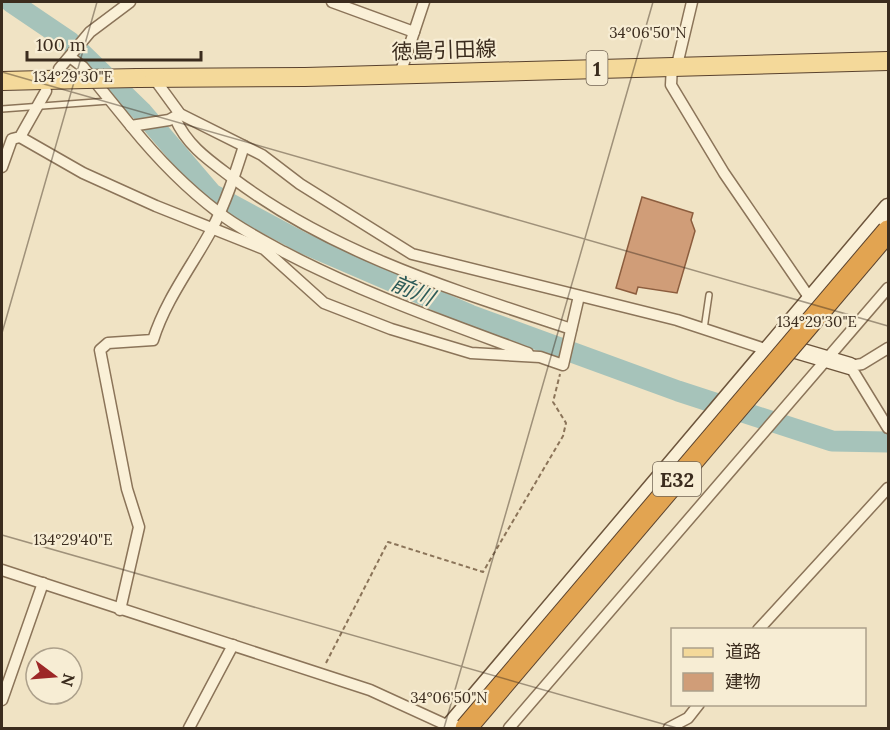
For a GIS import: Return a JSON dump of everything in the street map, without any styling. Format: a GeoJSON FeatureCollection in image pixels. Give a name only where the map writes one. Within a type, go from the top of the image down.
{"type":"FeatureCollection","features":[{"type":"Feature","properties":{"kind":"highway","name":"E32"},"geometry":{"type":"LineString","coordinates":[[454,728],[888,231]]}},
{"type":"Feature","properties":{"kind":"main road","name":"徳島引田線"},"geometry":{"type":"LineString","coordinates":[[2,81],[400,74],[888,61]]}},
{"type":"Feature","properties":{"kind":"street"},"geometry":{"type":"LineString","coordinates":[[60,69],[90,32],[130,2]]}},
{"type":"Feature","properties":{"kind":"street"},"geometry":{"type":"LineString","coordinates":[[332,2],[414,32]]}},
{"type":"Feature","properties":{"kind":"street"},"geometry":{"type":"LineString","coordinates":[[400,74],[424,2]]}},
{"type":"Feature","properties":{"kind":"street"},"geometry":{"type":"LineString","coordinates":[[692,2],[674,65],[671,85],[724,173],[811,300]]}},
{"type":"Feature","properties":{"kind":"street"},"geometry":{"type":"LineString","coordinates":[[71,56],[133,125],[158,159],[220,212],[250,233],[346,282],[401,306],[540,357],[563,363],[579,296]]}},
{"type":"Feature","properties":{"kind":"street"},"geometry":{"type":"LineString","coordinates":[[145,78],[174,117],[181,132],[196,150],[233,181],[284,215],[383,263],[449,289],[571,331]]}},
{"type":"Feature","properties":{"kind":"street"},"geometry":{"type":"LineString","coordinates":[[20,137],[46,91]]}},
{"type":"Feature","properties":{"kind":"street"},"geometry":{"type":"LineString","coordinates":[[133,125],[174,117],[244,146],[412,254],[850,366],[862,364],[888,348]]}},
{"type":"Feature","properties":{"kind":"street"},"geometry":{"type":"LineString","coordinates":[[2,167],[12,139],[20,137],[83,173],[264,249],[324,303],[372,322],[471,353],[540,357]]}},
{"type":"Feature","properties":{"kind":"street"},"geometry":{"type":"LineString","coordinates":[[120,610],[139,527],[127,489],[100,350],[108,343],[153,340],[162,311],[220,212],[244,146]]}},
{"type":"Feature","properties":{"kind":"street"},"geometry":{"type":"LineString","coordinates":[[2,570],[370,690],[454,728],[888,207]]}},
{"type":"Feature","properties":{"kind":"street"},"geometry":{"type":"LineString","coordinates":[[509,729],[786,410],[888,288]]}},
{"type":"Feature","properties":{"kind":"street"},"geometry":{"type":"LineString","coordinates":[[850,366],[888,428]]}},
{"type":"Feature","properties":{"kind":"street"},"geometry":{"type":"LineString","coordinates":[[760,628],[888,488]]}},
{"type":"Feature","properties":{"kind":"street"},"geometry":{"type":"LineString","coordinates":[[2,700],[43,583]]}},
{"type":"Feature","properties":{"kind":"street"},"geometry":{"type":"LineString","coordinates":[[189,729],[207,699],[233,645]]}},
{"type":"Feature","properties":{"kind":"street"},"geometry":{"type":"LineString","coordinates":[[669,729],[688,718],[698,706]]}},
{"type":"Feature","properties":{"kind":"lane"},"geometry":{"type":"LineString","coordinates":[[2,109],[111,101]]}},
{"type":"Feature","properties":{"kind":"lane"},"geometry":{"type":"LineString","coordinates":[[704,329],[709,295]]}},
{"type":"Feature","properties":{"kind":"path"},"geometry":{"type":"LineString","coordinates":[[321,674],[388,542],[483,572],[563,436],[566,423],[553,402],[563,363]]}},
{"type":"Feature","properties":{"kind":"building"},"geometry":{"type":"Polygon","coordinates":[[[642,197],[693,213],[691,220],[695,231],[677,293],[638,287],[636,294],[616,288],[642,197]]]}},
{"type":"Feature","properties":{"kind":"waterway","name":"前川"},"geometry":{"type":"LineString","coordinates":[[11,2],[70,42],[142,112],[212,194],[303,243],[470,315],[678,391],[832,441],[888,442]]}}]}
